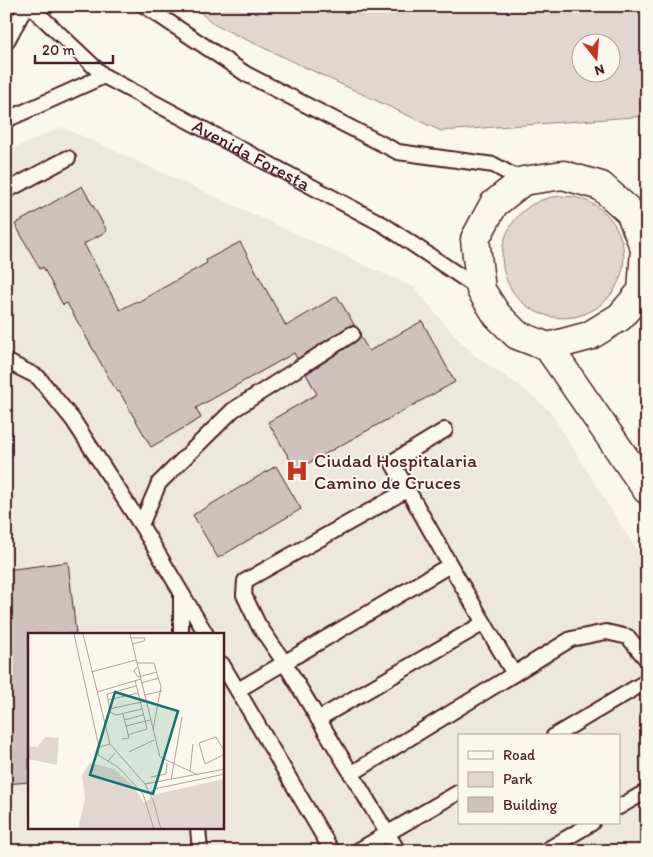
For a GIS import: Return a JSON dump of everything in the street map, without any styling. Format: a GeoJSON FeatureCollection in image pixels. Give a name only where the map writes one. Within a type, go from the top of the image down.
{"type":"FeatureCollection","features":[{"type":"Feature","properties":{"kind":"street"},"geometry":{"type":"LineString","coordinates":[[548,347],[589,336],[620,317],[645,297],[645,248],[630,212],[601,186],[563,174],[524,181],[494,204],[476,239],[481,290],[497,315],[517,335],[548,347],[647,490]]}},
{"type":"Feature","properties":{"kind":"lane"},"geometry":{"type":"LineString","coordinates":[[6,43],[26,6]]}},
{"type":"Feature","properties":{"kind":"lane","name":"Avenida Foresta"},"geometry":{"type":"LineString","coordinates":[[30,6],[104,76],[384,225],[481,290]]}},
{"type":"Feature","properties":{"kind":"lane"},"geometry":{"type":"LineString","coordinates":[[145,6],[246,74],[398,152],[494,165],[524,181]]}},
{"type":"Feature","properties":{"kind":"lane"},"geometry":{"type":"LineString","coordinates":[[6,120],[104,76]]}},
{"type":"Feature","properties":{"kind":"lane"},"geometry":{"type":"LineString","coordinates":[[6,191],[68,158]]}},
{"type":"Feature","properties":{"kind":"lane"},"geometry":{"type":"LineString","coordinates":[[141,526],[160,483],[233,410],[352,334]]}},
{"type":"Feature","properties":{"kind":"lane"},"geometry":{"type":"LineString","coordinates":[[6,361],[38,376],[73,420],[141,526],[205,633]]}},
{"type":"Feature","properties":{"kind":"lane"},"geometry":{"type":"LineString","coordinates":[[446,430],[392,462],[514,674]]}},
{"type":"Feature","properties":{"kind":"lane"},"geometry":{"type":"LineString","coordinates":[[398,851],[284,662],[258,624],[244,594],[245,581],[407,490]]}},
{"type":"Feature","properties":{"kind":"lane"},"geometry":{"type":"LineString","coordinates":[[238,690],[450,565]]}},
{"type":"Feature","properties":{"kind":"lane"},"geometry":{"type":"LineString","coordinates":[[181,592],[181,633]]}},
{"type":"Feature","properties":{"kind":"lane"},"geometry":{"type":"LineString","coordinates":[[318,719],[484,623]]}},
{"type":"Feature","properties":{"kind":"lane"},"geometry":{"type":"LineString","coordinates":[[352,774],[571,639],[606,632],[628,637],[647,660]]}},
{"type":"Feature","properties":{"kind":"lane"},"geometry":{"type":"LineString","coordinates":[[224,667],[332,851]]}},
{"type":"Feature","properties":{"kind":"lane"},"geometry":{"type":"LineString","coordinates":[[557,734],[647,681]]}},
{"type":"Feature","properties":{"kind":"lane"},"geometry":{"type":"LineString","coordinates":[[620,806],[647,791]]}},
{"type":"Feature","properties":{"kind":"lane"},"geometry":{"type":"LineString","coordinates":[[358,851],[458,793]]}},
{"type":"Feature","properties":{"kind":"lane"},"geometry":{"type":"LineString","coordinates":[[545,851],[590,824]]}},
{"type":"Feature","properties":{"kind":"lane"},"geometry":{"type":"LineString","coordinates":[[198,830],[200,851]]}},
{"type":"Feature","properties":{"kind":"shaded area","name":"Ciudad Hospitalaria Camino de Cruces"},"geometry":{"type":"Polygon","coordinates":[[[62,127],[413,287],[474,355],[524,389],[550,411],[647,564],[647,851],[6,851],[6,152],[62,127]]]}},
{"type":"Feature","properties":{"kind":"green space"},"geometry":{"type":"Polygon","coordinates":[[[193,6],[647,6],[647,116],[441,131],[215,25],[193,6]]]}},
{"type":"Feature","properties":{"kind":"green space"},"geometry":{"type":"Polygon","coordinates":[[[563,196],[586,200],[606,214],[620,234],[624,257],[620,280],[606,300],[586,314],[563,318],[540,314],[520,300],[506,280],[502,257],[506,234],[520,214],[540,200],[563,196]]]}},
{"type":"Feature","properties":{"kind":"building"},"geometry":{"type":"Polygon","coordinates":[[[82,186],[107,231],[84,244],[120,310],[138,302],[207,263],[206,260],[240,242],[286,326],[337,296],[355,326],[347,327],[297,359],[294,353],[196,408],[201,418],[151,447],[119,391],[117,392],[67,303],[63,305],[43,267],[40,269],[15,224],[82,186]]]}},
{"type":"Feature","properties":{"kind":"building"},"geometry":{"type":"Polygon","coordinates":[[[422,321],[455,382],[296,470],[268,422],[317,394],[306,374],[357,341],[360,336],[369,351],[422,321]]]}},
{"type":"Feature","properties":{"kind":"building"},"geometry":{"type":"Polygon","coordinates":[[[276,466],[301,509],[218,558],[193,515],[276,466]]]}},
{"type":"Feature","properties":{"kind":"building"},"geometry":{"type":"Polygon","coordinates":[[[68,562],[76,633],[28,633],[28,782],[6,784],[6,570],[68,562]]]}},
{"type":"Feature","properties":{"kind":"place","name":"Ciudad Hospitalaria Camino de Cruces"},"geometry":{"type":"Point","coordinates":[297,471]}}]}
